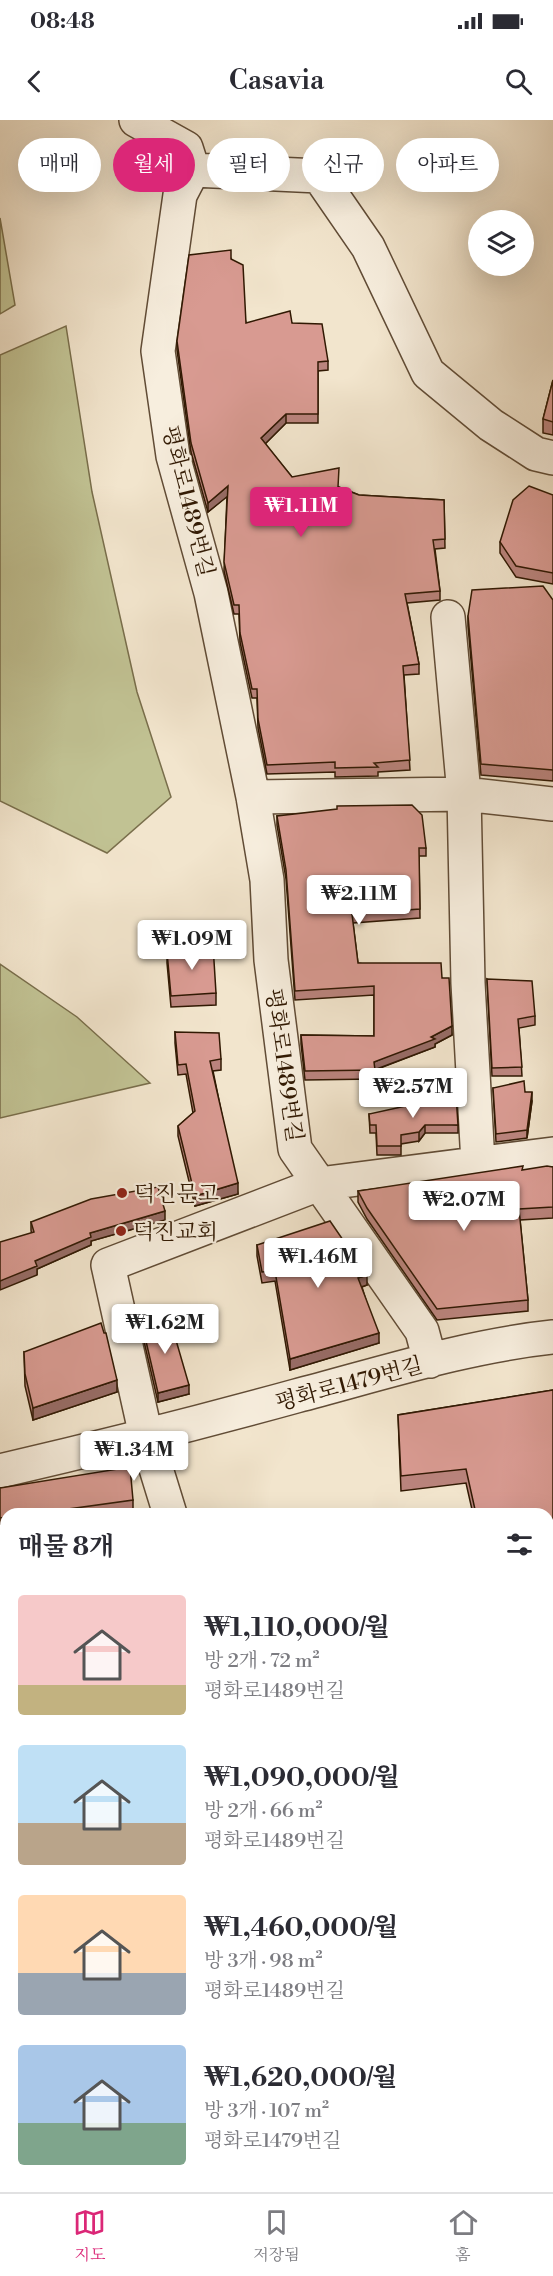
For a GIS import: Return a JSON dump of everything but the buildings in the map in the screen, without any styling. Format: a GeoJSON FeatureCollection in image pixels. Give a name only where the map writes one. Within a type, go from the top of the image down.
{"type":"FeatureCollection","features":[{"type":"Feature","properties":{"kind":"street"},"geometry":{"type":"LineString","coordinates":[[136,120],[168,138]]}},
{"type":"Feature","properties":{"kind":"street"},"geometry":{"type":"LineString","coordinates":[[195,170],[320,176],[368,247],[428,373],[490,425],[536,454],[553,458]]}},
{"type":"Feature","properties":{"kind":"street","name":"평화로1489번길"},"geometry":{"type":"LineString","coordinates":[[182,192],[159,351],[173,456],[211,593],[253,797],[267,880],[271,960],[295,1149],[422,1331],[430,1361]]}},
{"type":"Feature","properties":{"kind":"street"},"geometry":{"type":"LineString","coordinates":[[448,617],[464,794],[468,983],[478,1163]]}},
{"type":"Feature","properties":{"kind":"street"},"geometry":{"type":"LineString","coordinates":[[253,797],[464,794],[553,804]]}},
{"type":"Feature","properties":{"kind":"street"},"geometry":{"type":"LineString","coordinates":[[168,1508],[146,1436],[108,1265],[319,1184],[553,1154]]}},
{"type":"Feature","properties":{"kind":"street","name":"평화로1479번길"},"geometry":{"type":"LineString","coordinates":[[0,1471],[146,1436],[430,1361],[528,1340],[553,1337]]}},
{"type":"Feature","properties":{"kind":"green space"},"geometry":{"type":"Polygon","coordinates":[[[0,218],[15,305],[0,314],[0,218]]]}},
{"type":"Feature","properties":{"kind":"green space"},"geometry":{"type":"Polygon","coordinates":[[[66,326],[92,492],[137,692],[171,797],[107,853],[0,801],[0,355],[66,326]]]}},
{"type":"Feature","properties":{"kind":"green space"},"geometry":{"type":"Polygon","coordinates":[[[0,964],[77,1017],[150,1083],[0,1118],[0,964]]]}},
{"type":"Feature","properties":{"kind":"place","name":"덕진문고"},"geometry":{"type":"Point","coordinates":[122,1193]}},
{"type":"Feature","properties":{"kind":"place","name":"덕진교회"},"geometry":{"type":"Point","coordinates":[121,1231]}}]}
